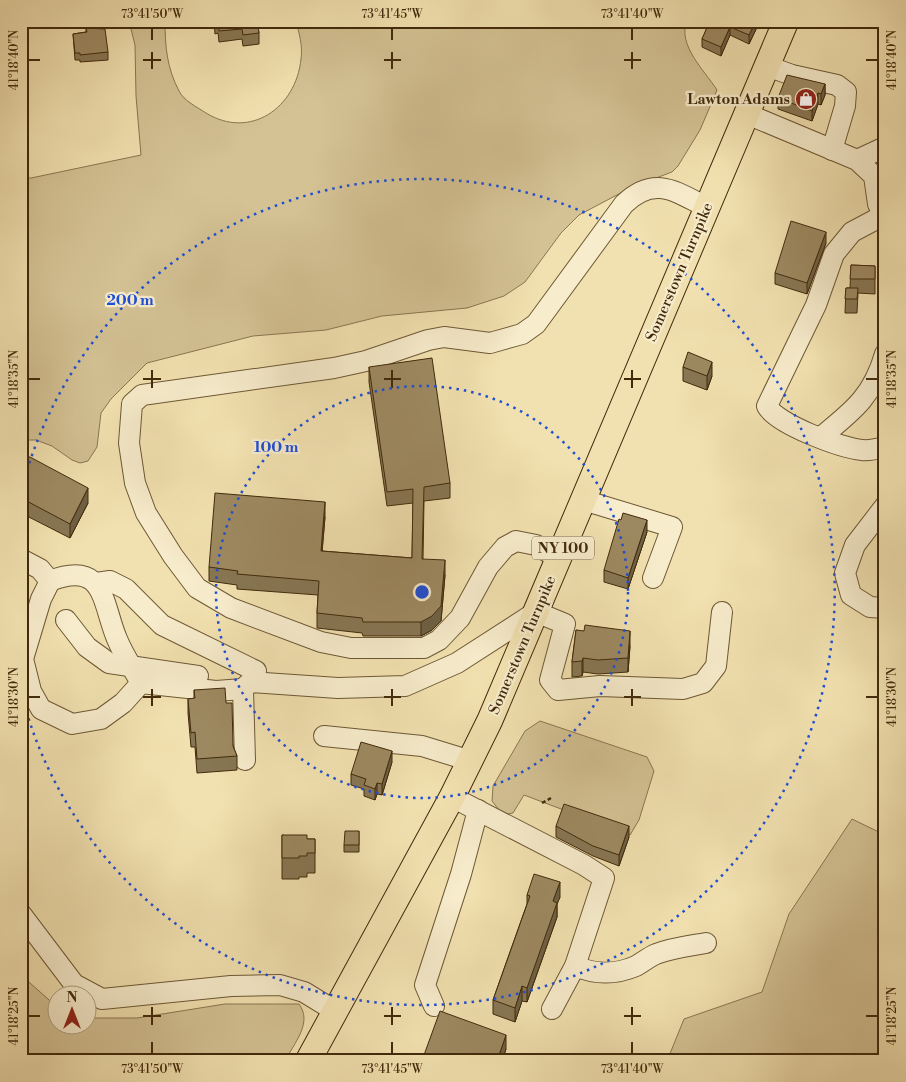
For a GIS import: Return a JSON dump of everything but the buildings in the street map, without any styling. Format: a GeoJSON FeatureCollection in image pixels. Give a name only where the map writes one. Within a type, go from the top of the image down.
{"type":"FeatureCollection","features":[{"type":"Feature","properties":{"kind":"main road","name":"Somerstown Turnpike"},"geometry":{"type":"LineString","coordinates":[[308,1061],[471,761],[786,21]]}},
{"type":"Feature","properties":{"kind":"lane"},"geometry":{"type":"LineString","coordinates":[[767,66],[792,75],[837,85],[846,92],[846,106],[832,150]]}},
{"type":"Feature","properties":{"kind":"lane"},"geometry":{"type":"LineString","coordinates":[[746,114],[856,160],[874,176],[878,204],[884,216],[852,232],[834,254],[816,305],[768,406],[772,414],[787,424],[821,437],[862,450],[874,450],[885,447]]}},
{"type":"Feature","properties":{"kind":"lane"},"geometry":{"type":"LineString","coordinates":[[856,160],[885,148]]}},
{"type":"Feature","properties":{"kind":"lane"},"geometry":{"type":"LineString","coordinates":[[558,558],[536,544],[516,541],[505,547],[488,567],[460,618],[439,640],[424,648],[351,648],[314,640],[231,608],[197,588],[150,520],[135,483],[129,443],[132,404],[142,395],[334,368],[366,361],[428,340],[444,337],[490,343],[508,340],[522,334],[536,324],[624,204],[634,195],[644,190],[658,187],[670,188],[706,208]]}},
{"type":"Feature","properties":{"kind":"lane"},"geometry":{"type":"LineString","coordinates":[[821,437],[854,411],[878,377],[885,354]]}},
{"type":"Feature","properties":{"kind":"lane"},"geometry":{"type":"LineString","coordinates":[[583,500],[672,527],[652,578]]}},
{"type":"Feature","properties":{"kind":"lane"},"geometry":{"type":"LineString","coordinates":[[885,506],[855,545],[845,573],[851,595],[870,607],[885,608]]}},
{"type":"Feature","properties":{"kind":"lane"},"geometry":{"type":"LineString","coordinates":[[21,559],[40,569],[50,581]]}},
{"type":"Feature","properties":{"kind":"lane"},"geometry":{"type":"LineString","coordinates":[[63,576],[82,576],[96,584],[105,598],[117,639],[142,683],[123,703],[101,719],[72,724],[41,709],[31,690],[22,659],[41,599],[50,581],[63,576]]}},
{"type":"Feature","properties":{"kind":"lane"},"geometry":{"type":"LineString","coordinates":[[96,584],[110,581],[126,589],[162,625],[250,681]]}},
{"type":"Feature","properties":{"kind":"lane"},"geometry":{"type":"LineString","coordinates":[[66,620],[87,647],[109,663],[250,681],[338,688],[405,686],[457,663],[536,612],[565,624],[550,680],[558,690],[600,686],[683,689],[703,684],[716,666],[722,612]]}},
{"type":"Feature","properties":{"kind":"lane"},"geometry":{"type":"LineString","coordinates":[[142,683],[216,691],[250,681]]}},
{"type":"Feature","properties":{"kind":"lane"},"geometry":{"type":"LineString","coordinates":[[245,760],[250,681]]}},
{"type":"Feature","properties":{"kind":"lane"},"geometry":{"type":"LineString","coordinates":[[324,736],[422,746],[471,761]]}},
{"type":"Feature","properties":{"kind":"lane"},"geometry":{"type":"LineString","coordinates":[[452,797],[604,878],[575,966],[552,1009]]}},
{"type":"Feature","properties":{"kind":"lane"},"geometry":{"type":"LineString","coordinates":[[434,1006],[425,985],[461,874],[478,810]]}},
{"type":"Feature","properties":{"kind":"lane"},"geometry":{"type":"LineString","coordinates":[[21,914],[74,984],[102,999],[231,986],[280,985],[304,992],[336,1011]]}},
{"type":"Feature","properties":{"kind":"lane"},"geometry":{"type":"LineString","coordinates":[[575,966],[592,973],[612,973],[635,966],[655,954],[677,947],[706,943]]}},
{"type":"Feature","properties":{"kind":"path"},"geometry":{"type":"LineString","coordinates":[[542,803],[551,798]]}},
{"type":"Feature","properties":{"kind":"shaded area"},"geometry":{"type":"Polygon","coordinates":[[[129,21],[165,21],[169,66],[181,95],[206,113],[223,120],[239,123],[254,121],[268,115],[280,105],[290,92],[297,76],[301,59],[296,21],[687,21],[685,30],[689,48],[717,90],[700,130],[678,166],[672,172],[632,187],[579,215],[561,233],[525,282],[504,296],[467,308],[382,316],[326,330],[253,336],[147,363],[111,399],[101,413],[97,447],[88,461],[80,463],[72,460],[52,446],[36,440],[21,440],[21,178],[31,178],[141,155],[136,96],[135,45],[129,21]]]}},
{"type":"Feature","properties":{"kind":"shaded area"},"geometry":{"type":"Polygon","coordinates":[[[540,721],[647,757],[654,771],[639,820],[630,835],[524,795],[513,813],[503,815],[492,801],[493,786],[525,731],[540,721]]]}},
{"type":"Feature","properties":{"kind":"shaded area"},"geometry":{"type":"Polygon","coordinates":[[[852,819],[885,835],[885,1061],[667,1061],[684,1019],[762,992],[789,914],[852,819]]]}},
{"type":"Feature","properties":{"kind":"shaded area"},"geometry":{"type":"Polygon","coordinates":[[[21,975],[48,999],[48,1034],[98,1034],[98,1018],[137,1018],[225,1004],[299,1004],[303,1011],[304,1018],[301,1033],[285,1061],[21,1061],[21,975]]]}},
{"type":"Feature","properties":{"kind":"place","name":"Lawton Adams"},"geometry":{"type":"Point","coordinates":[806,99]}}]}
